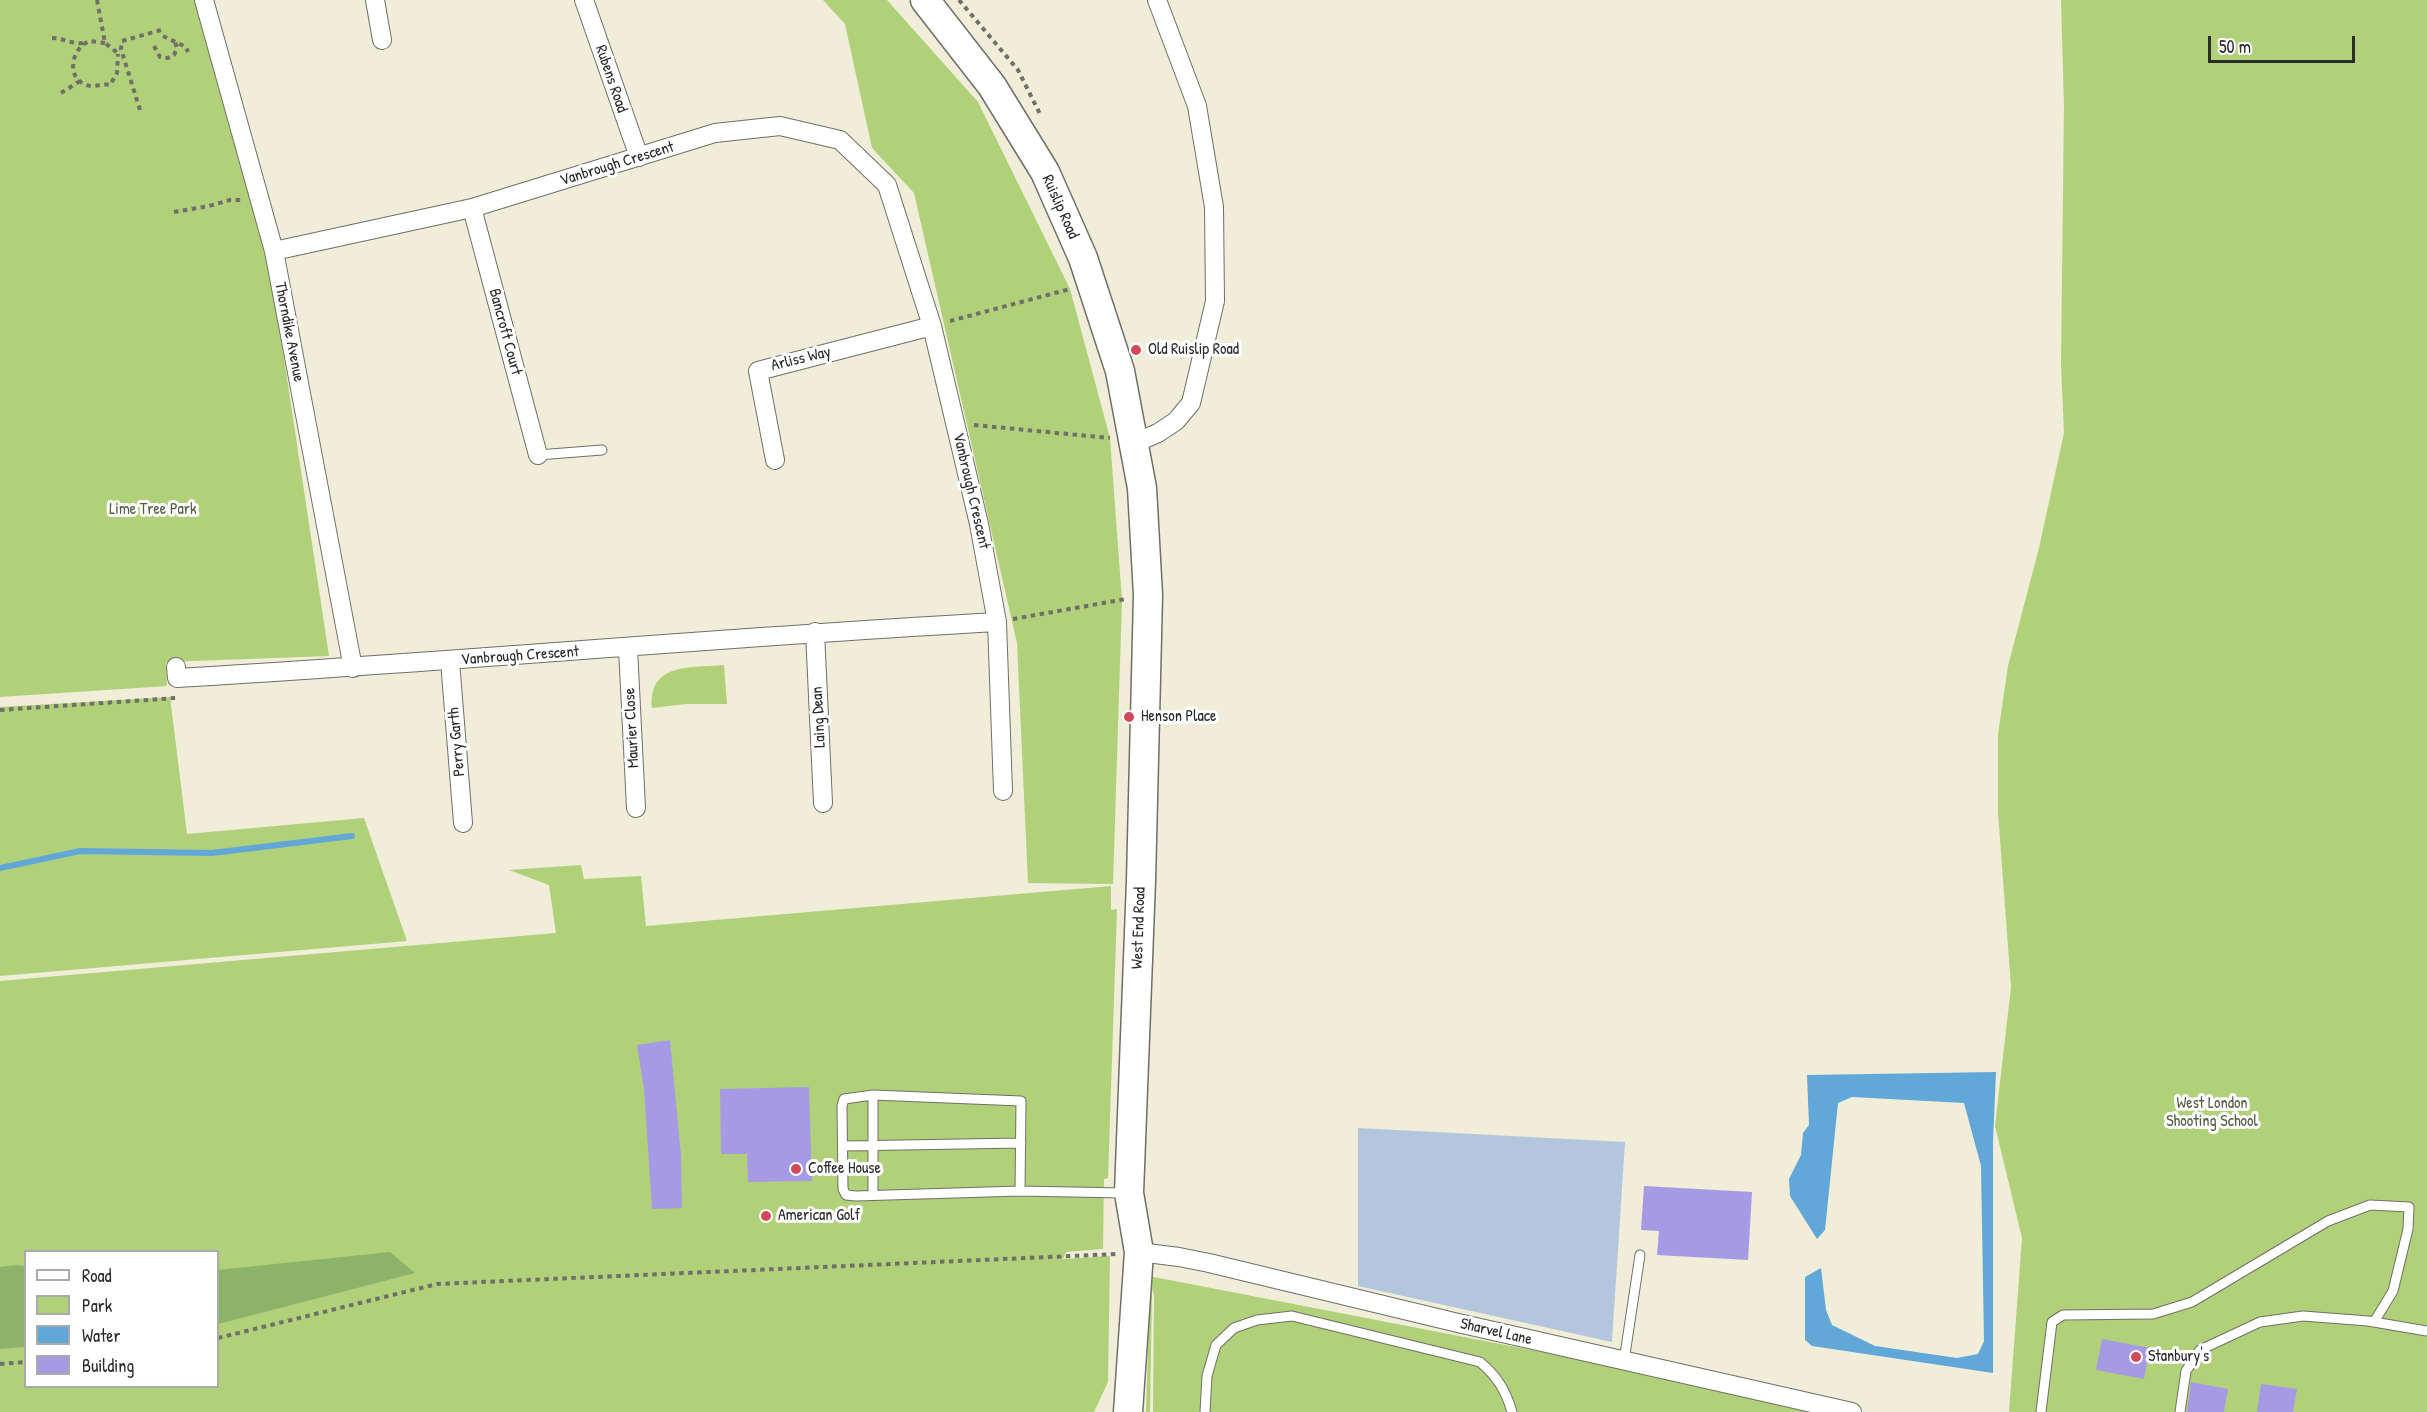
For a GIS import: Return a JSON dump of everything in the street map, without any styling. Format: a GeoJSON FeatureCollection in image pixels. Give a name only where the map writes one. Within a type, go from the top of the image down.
{"type":"FeatureCollection","features":[{"type":"Feature","properties":{"kind":"main road","name":"Ruislip Road"},"geometry":{"type":"LineString","coordinates":[[925,0],[992,86],[1045,172],[1093,282],[1120,371],[1125,445]]}},
{"type":"Feature","properties":{"kind":"main road","name":"West End Road"},"geometry":{"type":"LineString","coordinates":[[1125,445],[1142,488],[1148,595],[1141,881],[1129,1193],[1139,1252],[1128,1412]]}},
{"type":"Feature","properties":{"kind":"street","name":"Thorndike Avenue"},"geometry":{"type":"LineString","coordinates":[[204,0],[274,251],[353,668]]}},
{"type":"Feature","properties":{"kind":"street"},"geometry":{"type":"LineString","coordinates":[[375,0],[382,40]]}},
{"type":"Feature","properties":{"kind":"street","name":"Rubens Road"},"geometry":{"type":"LineString","coordinates":[[584,0],[639,157]]}},
{"type":"Feature","properties":{"kind":"street"},"geometry":{"type":"LineString","coordinates":[[1125,445],[1158,433],[1176,421],[1191,403],[1215,301],[1214,207],[1197,106],[1156,0]]}},
{"type":"Feature","properties":{"kind":"street","name":"Vanbrough Crescent"},"geometry":{"type":"LineString","coordinates":[[176,668],[177,678],[450,662],[815,632],[997,622],[980,524],[932,326],[887,185],[840,140],[780,126],[715,133],[472,208],[274,251]]}},
{"type":"Feature","properties":{"kind":"street","name":"Bancroft Court"},"geometry":{"type":"LineString","coordinates":[[472,208],[538,455]]}},
{"type":"Feature","properties":{"kind":"street","name":"Arliss Way"},"geometry":{"type":"LineString","coordinates":[[776,460],[758,370],[932,326]]}},
{"type":"Feature","properties":{"kind":"street"},"geometry":{"type":"LineString","coordinates":[[997,622],[1003,791]]}},
{"type":"Feature","properties":{"kind":"street","name":"Laing Dean"},"geometry":{"type":"LineString","coordinates":[[815,632],[823,803]]}},
{"type":"Feature","properties":{"kind":"street","name":"Maurier Close"},"geometry":{"type":"LineString","coordinates":[[628,648],[636,808]]}},
{"type":"Feature","properties":{"kind":"street","name":"Perry Garth"},"geometry":{"type":"LineString","coordinates":[[450,662],[464,823]]}},
{"type":"Feature","properties":{"kind":"street","name":"Sharvel Lane"},"geometry":{"type":"LineString","coordinates":[[1139,1252],[1209,1263],[1852,1412]]}},
{"type":"Feature","properties":{"kind":"lane"},"geometry":{"type":"LineString","coordinates":[[538,455],[602,450]]}},
{"type":"Feature","properties":{"kind":"lane"},"geometry":{"type":"LineString","coordinates":[[1020,1191],[1021,1101],[873,1095],[844,1099],[843,1189],[846,1195],[1020,1191],[1129,1193]]}},
{"type":"Feature","properties":{"kind":"lane"},"geometry":{"type":"LineString","coordinates":[[873,1095],[873,1195]]}},
{"type":"Feature","properties":{"kind":"lane"},"geometry":{"type":"LineString","coordinates":[[843,1146],[1021,1143]]}},
{"type":"Feature","properties":{"kind":"lane"},"geometry":{"type":"LineString","coordinates":[[2035,1412],[2041,1412],[2052,1322],[2063,1315],[2153,1314],[2192,1302],[2328,1221],[2370,1205],[2409,1207],[2408,1230],[2393,1291],[2374,1322]]}},
{"type":"Feature","properties":{"kind":"lane"},"geometry":{"type":"LineString","coordinates":[[1624,1361],[1640,1255]]}},
{"type":"Feature","properties":{"kind":"lane"},"geometry":{"type":"LineString","coordinates":[[1205,1412],[1207,1376],[1216,1345],[1234,1328],[1257,1320],[1292,1316],[1480,1362],[1495,1374],[1508,1397],[1512,1412]]}},
{"type":"Feature","properties":{"kind":"lane"},"geometry":{"type":"LineString","coordinates":[[2180,1412],[2186,1371],[2200,1350],[2260,1322],[2303,1316],[2374,1322],[2427,1331]]}},
{"type":"Feature","properties":{"kind":"path"},"geometry":{"type":"LineString","coordinates":[[97,0],[105,43]]}},
{"type":"Feature","properties":{"kind":"path"},"geometry":{"type":"LineString","coordinates":[[83,43],[73,59],[73,70],[80,81],[94,87],[110,85],[117,73],[122,42],[161,30]]}},
{"type":"Feature","properties":{"kind":"path"},"geometry":{"type":"LineString","coordinates":[[163,36],[186,47],[189,52]]}},
{"type":"Feature","properties":{"kind":"path"},"geometry":{"type":"LineString","coordinates":[[52,38],[65,39],[77,44],[97,40],[120,53],[140,110]]}},
{"type":"Feature","properties":{"kind":"path"},"geometry":{"type":"LineString","coordinates":[[154,46],[160,57],[168,58],[174,55],[177,48],[175,42]]}},
{"type":"Feature","properties":{"kind":"path"},"geometry":{"type":"LineString","coordinates":[[61,93],[80,81]]}},
{"type":"Feature","properties":{"kind":"path"},"geometry":{"type":"LineString","coordinates":[[174,212],[209,207],[230,200],[239,199],[250,202],[260,200]]}},
{"type":"Feature","properties":{"kind":"path"},"geometry":{"type":"LineString","coordinates":[[932,326],[1073,288]]}},
{"type":"Feature","properties":{"kind":"path"},"geometry":{"type":"LineString","coordinates":[[956,423],[1113,437],[1125,445]]}},
{"type":"Feature","properties":{"kind":"path"},"geometry":{"type":"LineString","coordinates":[[997,622],[1128,599]]}},
{"type":"Feature","properties":{"kind":"path"},"geometry":{"type":"LineString","coordinates":[[0,710],[183,698],[202,676]]}},
{"type":"Feature","properties":{"kind":"path"},"geometry":{"type":"LineString","coordinates":[[219,1338],[437,1284],[1139,1252]]}},
{"type":"Feature","properties":{"kind":"path"},"geometry":{"type":"LineString","coordinates":[[0,1364],[24,1362]]}},
{"type":"Feature","properties":{"kind":"shaded area"},"geometry":{"type":"Polygon","coordinates":[[[1358,1128],[1625,1142],[1612,1342],[1358,1286],[1358,1128]]]}},
{"type":"Feature","properties":{"kind":"green space","name":"Lime Tree Park"},"geometry":{"type":"Polygon","coordinates":[[[0,0],[194,0],[272,279],[329,656],[166,662],[167,686],[0,697],[0,0]]]}},
{"type":"Feature","properties":{"kind":"green space"},"geometry":{"type":"Polygon","coordinates":[[[823,0],[887,0],[978,102],[1070,289],[1110,438],[1122,600],[1113,884],[1028,883],[1017,643],[914,193],[872,148],[845,24],[823,0]]]}},
{"type":"Feature","properties":{"kind":"green space","name":"West London Shooting School"},"geometry":{"type":"Polygon","coordinates":[[[2061,0],[2427,0],[2427,1412],[2009,1412],[2022,1238],[1995,1126],[2011,987],[1998,812],[1998,734],[2008,666],[2039,548],[2064,433],[2061,364],[2064,106],[2061,0]]]}},
{"type":"Feature","properties":{"kind":"green space"},"geometry":{"type":"Polygon","coordinates":[[[724,665],[727,704],[686,704],[652,708],[653,693],[657,682],[665,675],[674,670],[724,665]]]}},
{"type":"Feature","properties":{"kind":"green space"},"geometry":{"type":"Polygon","coordinates":[[[170,697],[187,834],[364,818],[407,941],[0,976],[0,707],[170,697]]]}},
{"type":"Feature","properties":{"kind":"green space"},"geometry":{"type":"Polygon","coordinates":[[[581,865],[584,879],[641,876],[646,926],[1111,886],[1111,910],[1117,909],[1108,1178],[1104,1179],[1103,1249],[1066,1252],[1063,1259],[1110,1256],[1108,1382],[1094,1412],[0,1412],[0,981],[556,933],[549,885],[509,870],[581,865]]]}},
{"type":"Feature","properties":{"kind":"green space"},"geometry":{"type":"Polygon","coordinates":[[[390,1252],[415,1273],[219,1324],[219,1270],[390,1252]]]}},
{"type":"Feature","properties":{"kind":"green space"},"geometry":{"type":"Polygon","coordinates":[[[24,1266],[24,1347],[0,1349],[0,1267],[24,1266]]]}},
{"type":"Feature","properties":{"kind":"green space"},"geometry":{"type":"Polygon","coordinates":[[[1147,1275],[1852,1412],[1153,1412],[1154,1295],[1147,1275]]]}},
{"type":"Feature","properties":{"kind":"green space"},"geometry":{"type":"Polygon","coordinates":[[[1150,1287],[1152,1294],[1150,1412],[1146,1412],[1150,1287]]]}},
{"type":"Feature","properties":{"kind":"water"},"geometry":{"type":"Polygon","coordinates":[[[1996,1072],[1993,1141],[1993,1373],[1812,1346],[1805,1340],[1805,1277],[1821,1268],[1826,1310],[1832,1325],[1875,1346],[1957,1358],[1978,1354],[1984,1341],[1981,1166],[1964,1103],[1852,1097],[1838,1103],[1825,1230],[1817,1239],[1790,1196],[1789,1179],[1801,1155],[1803,1133],[1809,1125],[1807,1075],[1996,1072]]]}},
{"type":"Feature","properties":{"kind":"building"},"geometry":{"type":"Polygon","coordinates":[[[670,1040],[681,1155],[682,1208],[652,1209],[644,1089],[637,1045],[670,1040]]]}},
{"type":"Feature","properties":{"kind":"building"},"geometry":{"type":"Polygon","coordinates":[[[809,1087],[812,1181],[748,1182],[747,1154],[721,1154],[720,1089],[809,1087]]]}},
{"type":"Feature","properties":{"kind":"building"},"geometry":{"type":"Polygon","coordinates":[[[1644,1186],[1752,1192],[1748,1260],[1657,1255],[1659,1231],[1641,1230],[1644,1186]]]}},
{"type":"Feature","properties":{"kind":"building"},"geometry":{"type":"Polygon","coordinates":[[[2102,1339],[2150,1348],[2144,1379],[2096,1370],[2102,1339]]]}},
{"type":"Feature","properties":{"kind":"building"},"geometry":{"type":"Polygon","coordinates":[[[2191,1382],[2228,1389],[2224,1412],[2187,1412],[2191,1382]]]}},
{"type":"Feature","properties":{"kind":"building"},"geometry":{"type":"Polygon","coordinates":[[[2261,1384],[2297,1389],[2293,1412],[2257,1412],[2261,1384]]]}},
{"type":"Feature","properties":{"kind":"waterway"},"geometry":{"type":"LineString","coordinates":[[0,868],[80,851],[212,853],[352,836]]}},
{"type":"Feature","properties":{"kind":"place","name":"Old Ruislip Road"},"geometry":{"type":"Point","coordinates":[1136,350]}},
{"type":"Feature","properties":{"kind":"place","name":"Henson Place"},"geometry":{"type":"Point","coordinates":[1129,717]}},
{"type":"Feature","properties":{"kind":"place","name":"Coffee House"},"geometry":{"type":"Point","coordinates":[796,1169]}},
{"type":"Feature","properties":{"kind":"place","name":"American Golf"},"geometry":{"type":"Point","coordinates":[766,1216]}},
{"type":"Feature","properties":{"kind":"place","name":"Stanbury's"},"geometry":{"type":"Point","coordinates":[2136,1357]}}]}
